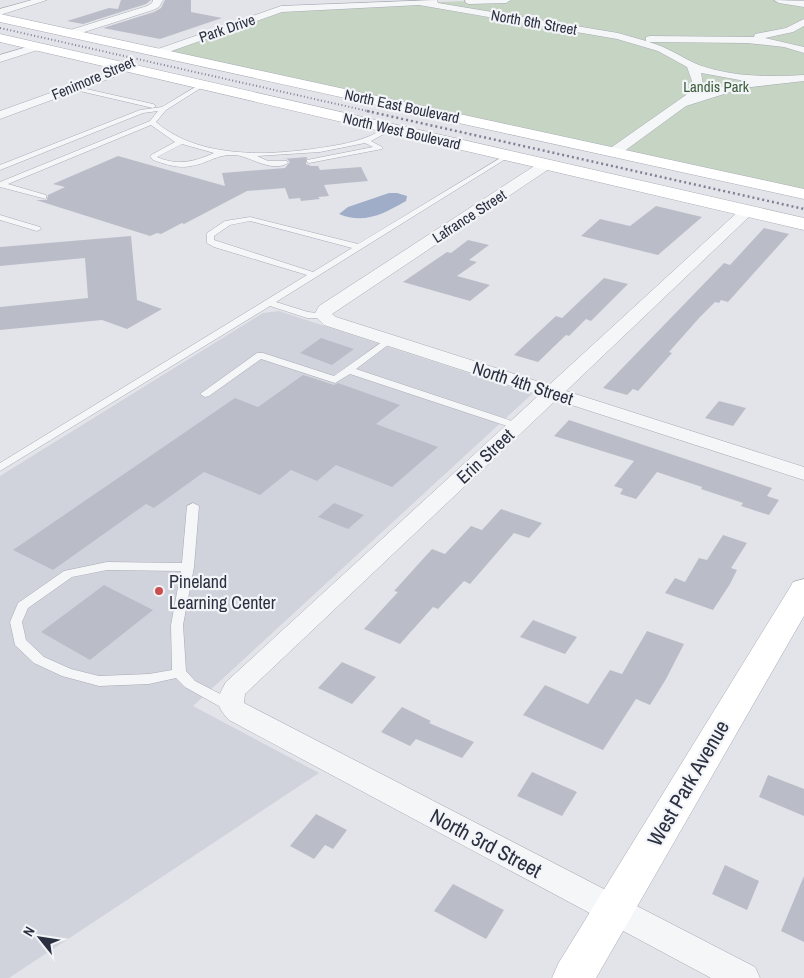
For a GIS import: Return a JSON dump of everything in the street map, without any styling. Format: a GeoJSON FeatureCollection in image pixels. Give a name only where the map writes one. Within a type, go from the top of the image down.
{"type":"FeatureCollection","features":[{"type":"Feature","properties":{"kind":"main road","name":"North East Boulevard"},"geometry":{"type":"LineString","coordinates":[[0,18],[804,194]]}},
{"type":"Feature","properties":{"kind":"main road","name":"North West Boulevard"},"geometry":{"type":"LineString","coordinates":[[0,38],[804,224]]}},
{"type":"Feature","properties":{"kind":"main road","name":"Fenimore Street"},"geometry":{"type":"LineString","coordinates":[[123,67],[159,52]]}},
{"type":"Feature","properties":{"kind":"main road","name":"West Park Avenue"},"geometry":{"type":"LineString","coordinates":[[573,978],[804,589]]}},
{"type":"Feature","properties":{"kind":"street"},"geometry":{"type":"LineString","coordinates":[[0,12],[42,0]]}},
{"type":"Feature","properties":{"kind":"street"},"geometry":{"type":"LineString","coordinates":[[71,33],[150,8],[156,5],[158,0]]}},
{"type":"Feature","properties":{"kind":"street","name":"Park Drive"},"geometry":{"type":"LineString","coordinates":[[159,52],[281,5],[506,0]]}},
{"type":"Feature","properties":{"kind":"street"},"geometry":{"type":"LineString","coordinates":[[779,0],[804,4]]}},
{"type":"Feature","properties":{"kind":"street","name":"North 6th Street"},"geometry":{"type":"LineString","coordinates":[[421,3],[618,36],[677,40],[730,39],[770,42],[804,48]]}},
{"type":"Feature","properties":{"kind":"street"},"geometry":{"type":"LineString","coordinates":[[685,103],[698,86],[697,76],[682,55],[689,47],[703,42],[768,34],[802,24]]}},
{"type":"Feature","properties":{"kind":"street"},"geometry":{"type":"LineString","coordinates":[[802,24],[796,30],[797,38],[804,48]]}},
{"type":"Feature","properties":{"kind":"street","name":"North 6th Street"},"geometry":{"type":"LineString","coordinates":[[618,36],[662,49],[689,63],[725,76],[751,79],[804,77]]}},
{"type":"Feature","properties":{"kind":"street"},"geometry":{"type":"LineString","coordinates":[[0,59],[37,47]]}},
{"type":"Feature","properties":{"kind":"street","name":"Fenimore Street"},"geometry":{"type":"LineString","coordinates":[[0,115],[110,75],[123,67]]}},
{"type":"Feature","properties":{"kind":"street"},"geometry":{"type":"LineString","coordinates":[[614,152],[685,103],[726,88],[781,79]]}},
{"type":"Feature","properties":{"kind":"street","name":"Lafrance Street"},"geometry":{"type":"LineString","coordinates":[[324,316],[323,312],[325,310],[547,164]]}},
{"type":"Feature","properties":{"kind":"street","name":"Erin Street"},"geometry":{"type":"LineString","coordinates":[[231,706],[230,698],[235,689],[747,211]]}},
{"type":"Feature","properties":{"kind":"street","name":"North 4th Street"},"geometry":{"type":"LineString","coordinates":[[324,316],[330,320],[389,340],[804,474]]}},
{"type":"Feature","properties":{"kind":"street","name":"North 3rd Street"},"geometry":{"type":"LineString","coordinates":[[231,706],[238,713],[743,978]]}},
{"type":"Feature","properties":{"kind":"lane"},"geometry":{"type":"LineString","coordinates":[[0,184],[152,122],[164,109],[202,85]]}},
{"type":"Feature","properties":{"kind":"lane"},"geometry":{"type":"LineString","coordinates":[[73,88],[164,109]]}},
{"type":"Feature","properties":{"kind":"lane"},"geometry":{"type":"LineString","coordinates":[[0,168],[142,111],[164,109]]}},
{"type":"Feature","properties":{"kind":"lane"},"geometry":{"type":"LineString","coordinates":[[152,122],[181,142],[221,152],[248,155],[312,150],[365,140],[392,128]]}},
{"type":"Feature","properties":{"kind":"lane"},"geometry":{"type":"LineString","coordinates":[[308,161],[380,148],[365,140]]}},
{"type":"Feature","properties":{"kind":"lane"},"geometry":{"type":"LineString","coordinates":[[181,142],[153,156],[155,159],[185,166],[221,152]]}},
{"type":"Feature","properties":{"kind":"lane"},"geometry":{"type":"LineString","coordinates":[[312,150],[320,160]]}},
{"type":"Feature","properties":{"kind":"lane"},"geometry":{"type":"LineString","coordinates":[[248,155],[267,163],[284,163]]}},
{"type":"Feature","properties":{"kind":"lane"},"geometry":{"type":"LineString","coordinates":[[0,468],[508,155]]}},
{"type":"Feature","properties":{"kind":"lane"},"geometry":{"type":"LineString","coordinates":[[0,184],[43,197]]}},
{"type":"Feature","properties":{"kind":"lane"},"geometry":{"type":"LineString","coordinates":[[0,217],[37,229]]}},
{"type":"Feature","properties":{"kind":"lane"},"geometry":{"type":"LineString","coordinates":[[315,275],[217,245],[210,241],[210,235],[228,223],[250,219],[358,248]]}},
{"type":"Feature","properties":{"kind":"lane"},"geometry":{"type":"LineString","coordinates":[[270,303],[307,315],[324,316]]}},
{"type":"Feature","properties":{"kind":"lane"},"geometry":{"type":"LineString","coordinates":[[205,394],[260,356],[335,380],[389,340]]}},
{"type":"Feature","properties":{"kind":"lane"},"geometry":{"type":"LineString","coordinates":[[349,370],[517,426]]}},
{"type":"Feature","properties":{"kind":"lane"},"geometry":{"type":"LineString","coordinates":[[193,506],[188,567],[177,625],[179,674],[190,684],[231,706]]}},
{"type":"Feature","properties":{"kind":"lane"},"geometry":{"type":"LineString","coordinates":[[179,674],[149,679],[100,681],[67,673],[39,660],[20,642],[16,622],[22,606],[68,574],[107,566],[188,567]]}},
{"type":"Feature","properties":{"kind":"shaded area","name":"Pineland Learning Center"},"geometry":{"type":"Polygon","coordinates":[[[279,311],[532,394],[193,706],[319,773],[9,978],[0,978],[0,476],[263,313],[279,311]]]}},
{"type":"Feature","properties":{"kind":"green space","name":"Landis Park"},"geometry":{"type":"Polygon","coordinates":[[[503,0],[778,0],[804,4],[804,194],[159,52],[281,7],[503,0]]]}},
{"type":"Feature","properties":{"kind":"water"},"geometry":{"type":"Polygon","coordinates":[[[389,193],[407,196],[406,201],[390,210],[366,218],[348,217],[339,214],[348,207],[389,193]]]}},
{"type":"Feature","properties":{"kind":"building"},"geometry":{"type":"Polygon","coordinates":[[[121,0],[151,0],[146,4],[83,24],[67,21],[109,8],[118,9],[121,0]]]}},
{"type":"Feature","properties":{"kind":"building"},"geometry":{"type":"Polygon","coordinates":[[[165,0],[191,0],[191,12],[222,18],[160,39],[103,28],[154,12],[161,8],[165,0]]]}},
{"type":"Feature","properties":{"kind":"building"},"geometry":{"type":"Polygon","coordinates":[[[118,156],[225,186],[222,173],[285,168],[290,162],[287,159],[282,159],[307,157],[306,164],[318,166],[320,170],[361,167],[368,181],[324,185],[329,196],[301,201],[300,198],[289,199],[285,188],[247,191],[184,224],[182,223],[161,234],[157,233],[150,236],[36,200],[47,200],[48,195],[65,187],[53,184],[118,156]]]}},
{"type":"Feature","properties":{"kind":"building"},"geometry":{"type":"Polygon","coordinates":[[[656,206],[702,217],[658,255],[581,236],[600,219],[630,226],[656,206]]]}},
{"type":"Feature","properties":{"kind":"building"},"geometry":{"type":"Polygon","coordinates":[[[764,228],[789,234],[728,302],[721,300],[719,303],[715,302],[669,352],[672,353],[638,391],[633,389],[627,395],[603,388],[724,263],[730,265],[764,228]]]}},
{"type":"Feature","properties":{"kind":"building"},"geometry":{"type":"Polygon","coordinates":[[[131,236],[137,300],[162,309],[127,329],[102,320],[0,330],[0,307],[88,298],[85,258],[0,266],[0,247],[131,236]]]}},
{"type":"Feature","properties":{"kind":"building"},"geometry":{"type":"Polygon","coordinates":[[[468,240],[489,245],[469,260],[477,262],[457,276],[490,285],[470,301],[403,282],[447,252],[451,253],[468,240]]]}},
{"type":"Feature","properties":{"kind":"building"},"geometry":{"type":"Polygon","coordinates":[[[604,278],[628,284],[591,321],[586,319],[538,362],[514,355],[556,316],[562,318],[604,278]]]}},
{"type":"Feature","properties":{"kind":"building"},"geometry":{"type":"Polygon","coordinates":[[[321,338],[354,349],[332,365],[300,353],[321,338]]]}},
{"type":"Feature","properties":{"kind":"building"},"geometry":{"type":"Polygon","coordinates":[[[303,375],[334,385],[338,383],[400,405],[376,424],[438,447],[392,487],[336,465],[317,481],[291,470],[260,495],[204,472],[154,508],[146,504],[53,570],[13,550],[235,398],[258,407],[303,375]]]}},
{"type":"Feature","properties":{"kind":"building"},"geometry":{"type":"Polygon","coordinates":[[[719,401],[746,408],[733,426],[705,418],[719,401]]]}},
{"type":"Feature","properties":{"kind":"building"},"geometry":{"type":"Polygon","coordinates":[[[569,420],[772,488],[767,496],[779,500],[769,515],[741,506],[743,503],[701,489],[702,487],[657,472],[636,499],[620,494],[623,489],[614,486],[634,461],[554,436],[569,420]]]}},
{"type":"Feature","properties":{"kind":"building"},"geometry":{"type":"Polygon","coordinates":[[[334,503],[364,515],[348,529],[318,517],[334,503]]]}},
{"type":"Feature","properties":{"kind":"building"},"geometry":{"type":"Polygon","coordinates":[[[501,509],[542,523],[529,538],[514,533],[470,584],[464,581],[438,609],[433,607],[400,644],[364,629],[398,592],[394,591],[432,549],[445,554],[471,526],[482,530],[501,509]]]}},
{"type":"Feature","properties":{"kind":"building"},"geometry":{"type":"Polygon","coordinates":[[[723,535],[747,543],[731,568],[737,570],[730,584],[713,610],[665,593],[675,578],[685,582],[699,558],[707,560],[723,535]]]}},
{"type":"Feature","properties":{"kind":"building"},"geometry":{"type":"Polygon","coordinates":[[[104,585],[153,610],[90,660],[41,632],[104,585]]]}},
{"type":"Feature","properties":{"kind":"building"},"geometry":{"type":"Polygon","coordinates":[[[533,620],[577,637],[565,654],[520,637],[533,620]]]}},
{"type":"Feature","properties":{"kind":"building"},"geometry":{"type":"Polygon","coordinates":[[[647,631],[684,644],[650,705],[636,699],[603,750],[523,715],[545,685],[588,704],[610,670],[622,674],[647,631]]]}},
{"type":"Feature","properties":{"kind":"building"},"geometry":{"type":"Polygon","coordinates":[[[342,662],[376,677],[352,704],[318,688],[342,662]]]}},
{"type":"Feature","properties":{"kind":"building"},"geometry":{"type":"Polygon","coordinates":[[[402,707],[431,721],[429,723],[474,742],[462,758],[416,739],[410,746],[381,732],[402,707]]]}},
{"type":"Feature","properties":{"kind":"building"},"geometry":{"type":"Polygon","coordinates":[[[532,772],[577,792],[562,816],[517,796],[532,772]]]}},
{"type":"Feature","properties":{"kind":"building"},"geometry":{"type":"Polygon","coordinates":[[[768,775],[804,789],[804,816],[759,797],[768,775]]]}},
{"type":"Feature","properties":{"kind":"building"},"geometry":{"type":"Polygon","coordinates":[[[316,814],[347,830],[333,849],[325,845],[314,859],[290,846],[316,814]]]}},
{"type":"Feature","properties":{"kind":"building"},"geometry":{"type":"Polygon","coordinates":[[[725,865],[759,881],[747,910],[712,894],[725,865]]]}},
{"type":"Feature","properties":{"kind":"building"},"geometry":{"type":"Polygon","coordinates":[[[804,876],[804,942],[781,931],[804,876]]]}},
{"type":"Feature","properties":{"kind":"building"},"geometry":{"type":"Polygon","coordinates":[[[453,884],[504,910],[486,939],[434,911],[453,884]]]}},
{"type":"Feature","properties":{"kind":"railway"},"geometry":{"type":"LineString","coordinates":[[0,28],[372,112]]}},
{"type":"Feature","properties":{"kind":"railway"},"geometry":{"type":"LineString","coordinates":[[367,111],[804,209]]}},
{"type":"Feature","properties":{"kind":"place","name":"Pineland Learning Center"},"geometry":{"type":"Point","coordinates":[159,591]}}]}
